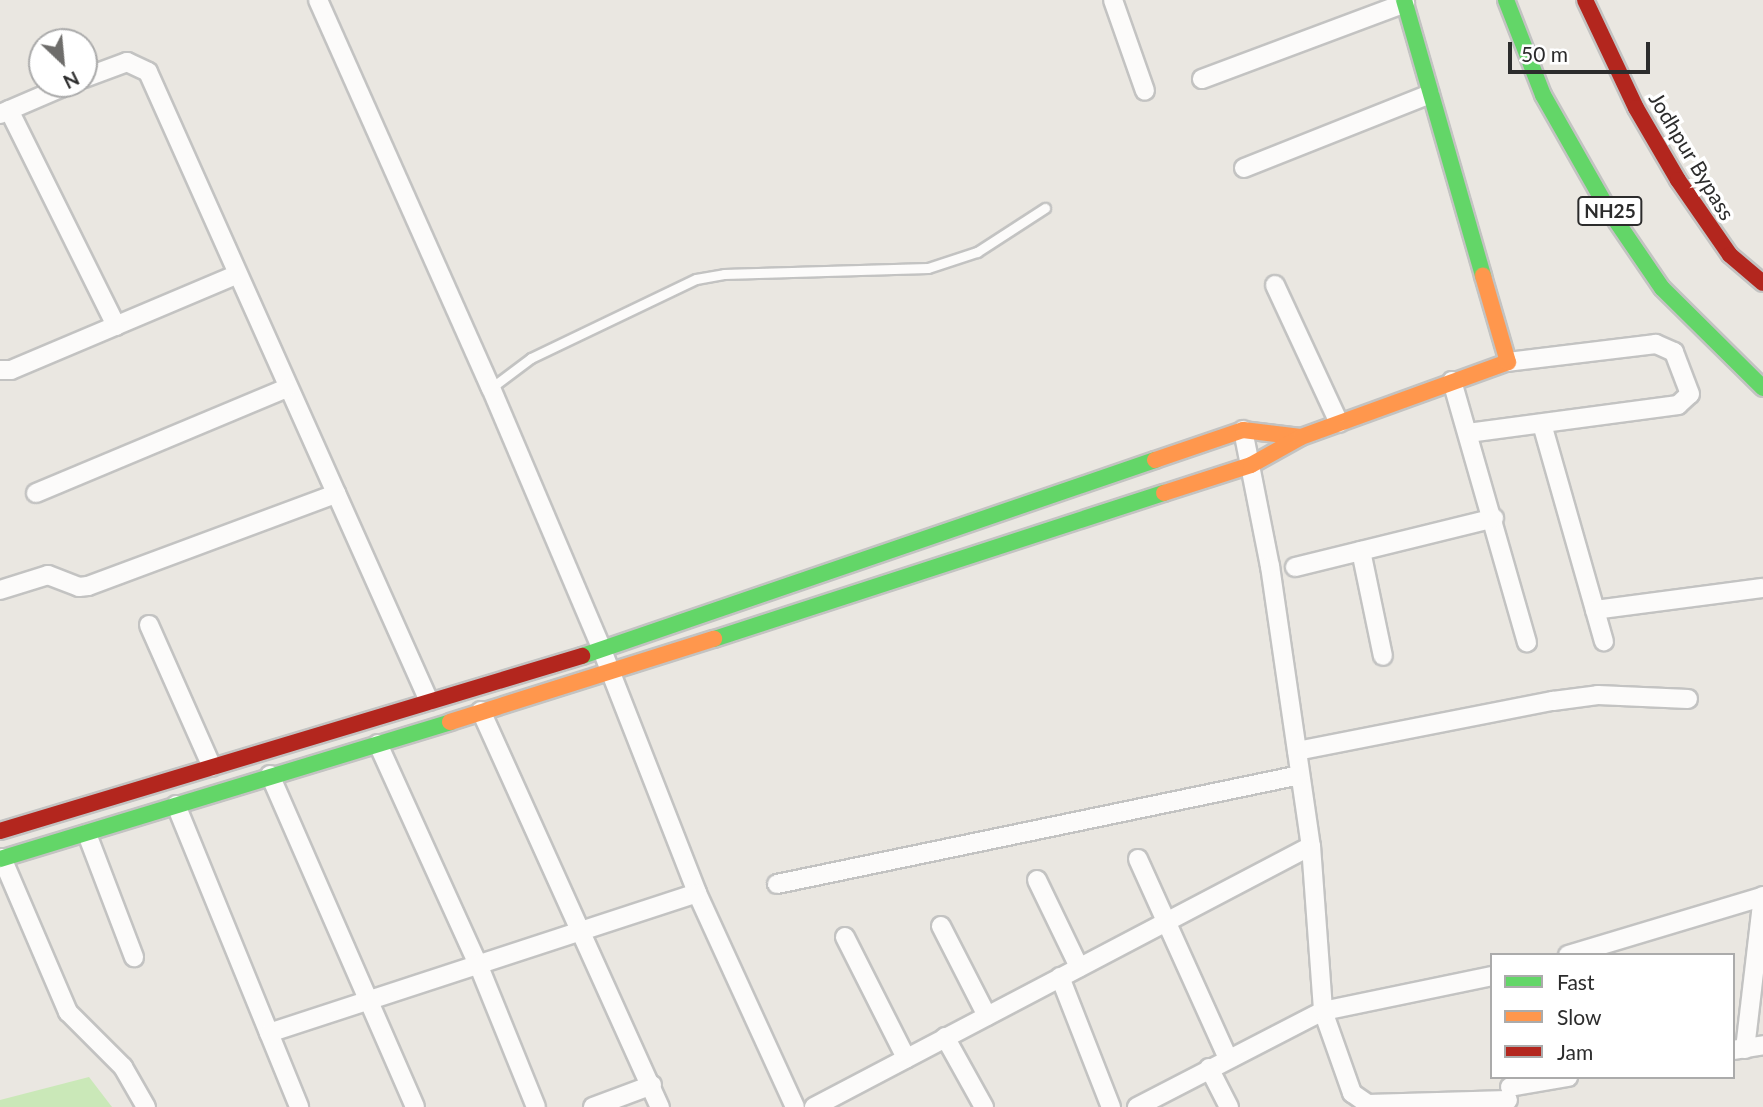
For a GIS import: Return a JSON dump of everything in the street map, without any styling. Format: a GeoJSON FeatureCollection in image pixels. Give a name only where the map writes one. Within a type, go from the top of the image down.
{"type":"FeatureCollection","features":[{"type":"Feature","properties":{"kind":"main road","name":"NH25"},"geometry":{"type":"LineString","coordinates":[[1506,0],[1543,95],[1606,206],[1662,288],[1763,388]]}},
{"type":"Feature","properties":{"kind":"main road","name":"Jodhpur Bypass"},"geometry":{"type":"LineString","coordinates":[[1585,0],[1636,108],[1678,180],[1730,255],[1763,283]]}},
{"type":"Feature","properties":{"kind":"main road"},"geometry":{"type":"LineString","coordinates":[[1,858],[609,673],[1251,465],[1301,437],[1508,362],[1405,1]]}},
{"type":"Feature","properties":{"kind":"main road"},"geometry":{"type":"LineString","coordinates":[[0,831],[602,650],[1244,430],[1301,437]]}},
{"type":"Feature","properties":{"kind":"street"},"geometry":{"type":"LineString","coordinates":[[318,0],[491,388],[602,650],[697,893],[795,1107]]}},
{"type":"Feature","properties":{"kind":"street"},"geometry":{"type":"LineString","coordinates":[[1112,0],[1145,91]]}},
{"type":"Feature","properties":{"kind":"street"},"geometry":{"type":"LineString","coordinates":[[1202,79],[1405,1]]}},
{"type":"Feature","properties":{"kind":"street"},"geometry":{"type":"LineString","coordinates":[[98,73],[128,62],[148,72],[236,275],[429,701]]}},
{"type":"Feature","properties":{"kind":"street"},"geometry":{"type":"LineString","coordinates":[[1244,168],[1430,94]]}},
{"type":"Feature","properties":{"kind":"street"},"geometry":{"type":"LineString","coordinates":[[37,98],[4,112],[116,326]]}},
{"type":"Feature","properties":{"kind":"street"},"geometry":{"type":"LineString","coordinates":[[0,369],[11,370],[236,275]]}},
{"type":"Feature","properties":{"kind":"street"},"geometry":{"type":"LineString","coordinates":[[1275,285],[1339,423]]}},
{"type":"Feature","properties":{"kind":"street"},"geometry":{"type":"LineString","coordinates":[[1468,433],[1678,405],[1688,400],[1689,387],[1674,352],[1656,344],[1508,362]]}},
{"type":"Feature","properties":{"kind":"street"},"geometry":{"type":"LineString","coordinates":[[1452,381],[1494,519],[1527,642]]}},
{"type":"Feature","properties":{"kind":"street"},"geometry":{"type":"LineString","coordinates":[[36,493],[288,388]]}},
{"type":"Feature","properties":{"kind":"street"},"geometry":{"type":"LineString","coordinates":[[1542,424],[1604,641]]}},
{"type":"Feature","properties":{"kind":"street"},"geometry":{"type":"LineString","coordinates":[[1244,430],[1311,846],[1323,1011],[1358,1104],[1509,1093],[1561,1079]]}},
{"type":"Feature","properties":{"kind":"street"},"geometry":{"type":"LineString","coordinates":[[0,590],[48,575],[79,587],[88,586],[336,494]]}},
{"type":"Feature","properties":{"kind":"street"},"geometry":{"type":"LineString","coordinates":[[1295,568],[1494,519]]}},
{"type":"Feature","properties":{"kind":"street"},"geometry":{"type":"LineString","coordinates":[[1361,551],[1383,656]]}},
{"type":"Feature","properties":{"kind":"street"},"geometry":{"type":"LineString","coordinates":[[1595,610],[1763,588]]}},
{"type":"Feature","properties":{"kind":"street"},"geometry":{"type":"LineString","coordinates":[[149,625],[212,767]]}},
{"type":"Feature","properties":{"kind":"street"},"geometry":{"type":"LineString","coordinates":[[1297,751],[1553,701],[1598,695],[1688,699]]}},
{"type":"Feature","properties":{"kind":"street"},"geometry":{"type":"LineString","coordinates":[[481,711],[660,1107]]}},
{"type":"Feature","properties":{"kind":"street"},"geometry":{"type":"LineString","coordinates":[[378,744],[478,964],[536,1107]]}},
{"type":"Feature","properties":{"kind":"street"},"geometry":{"type":"LineString","coordinates":[[270,775],[415,1107]]}},
{"type":"Feature","properties":{"kind":"street"},"geometry":{"type":"LineString","coordinates":[[777,884],[1300,775]]}},
{"type":"Feature","properties":{"kind":"street"},"geometry":{"type":"LineString","coordinates":[[176,805],[299,1107]]}},
{"type":"Feature","properties":{"kind":"street"},"geometry":{"type":"LineString","coordinates":[[87,834],[134,957]]}},
{"type":"Feature","properties":{"kind":"street"},"geometry":{"type":"LineString","coordinates":[[814,1107],[1311,846]]}},
{"type":"Feature","properties":{"kind":"street"},"geometry":{"type":"LineString","coordinates":[[1,858],[68,1012],[128,1073],[146,1107]]}},
{"type":"Feature","properties":{"kind":"street"},"geometry":{"type":"LineString","coordinates":[[1139,859],[1228,1058]]}},
{"type":"Feature","properties":{"kind":"street"},"geometry":{"type":"LineString","coordinates":[[1037,880],[1079,967]]}},
{"type":"Feature","properties":{"kind":"street"},"geometry":{"type":"LineString","coordinates":[[269,1033],[697,893]]}},
{"type":"Feature","properties":{"kind":"street"},"geometry":{"type":"LineString","coordinates":[[1575,953],[1762,897],[1739,1050],[1763,1045]]}},
{"type":"Feature","properties":{"kind":"street"},"geometry":{"type":"LineString","coordinates":[[941,926],[987,1016]]}},
{"type":"Feature","properties":{"kind":"street"},"geometry":{"type":"LineString","coordinates":[[845,937],[906,1058]]}},
{"type":"Feature","properties":{"kind":"street"},"geometry":{"type":"LineString","coordinates":[[1137,1107],[1323,1011],[1490,976]]}},
{"type":"Feature","properties":{"kind":"street"},"geometry":{"type":"LineString","coordinates":[[1060,977],[1111,1107]]}},
{"type":"Feature","properties":{"kind":"street"},"geometry":{"type":"LineString","coordinates":[[945,1037],[984,1107]]}},
{"type":"Feature","properties":{"kind":"street"},"geometry":{"type":"LineString","coordinates":[[1209,1068],[1229,1107]]}},
{"type":"Feature","properties":{"kind":"street"},"geometry":{"type":"LineString","coordinates":[[593,1107],[652,1085]]}},
{"type":"Feature","properties":{"kind":"lane"},"geometry":{"type":"LineString","coordinates":[[491,388],[531,358],[696,279],[737,274],[928,268],[978,252],[1045,208]]}},
{"type":"Feature","properties":{"kind":"green space"},"geometry":{"type":"Polygon","coordinates":[[[89,1077],[112,1107],[0,1107],[0,1100],[89,1077]]]}},
{"type":"Feature","properties":{"kind":"traffic: fast"},"geometry":{"type":"LineString","coordinates":[[1404,0],[1483,276]]}},
{"type":"Feature","properties":{"kind":"traffic: fast"},"geometry":{"type":"LineString","coordinates":[[1506,0],[1543,95],[1606,206],[1662,288],[1763,388]]}},
{"type":"Feature","properties":{"kind":"traffic: fast"},"geometry":{"type":"LineString","coordinates":[[582,656],[1155,460]]}},
{"type":"Feature","properties":{"kind":"traffic: fast"},"geometry":{"type":"LineString","coordinates":[[714,639],[1164,493]]}},
{"type":"Feature","properties":{"kind":"traffic: fast"},"geometry":{"type":"LineString","coordinates":[[0,859],[450,722]]}},
{"type":"Feature","properties":{"kind":"traffic: slow"},"geometry":{"type":"LineString","coordinates":[[1164,493],[1251,465],[1301,437],[1508,362],[1483,276]]}},
{"type":"Feature","properties":{"kind":"traffic: slow"},"geometry":{"type":"LineString","coordinates":[[1155,460],[1243,430],[1301,437]]}},
{"type":"Feature","properties":{"kind":"traffic: slow"},"geometry":{"type":"LineString","coordinates":[[450,722],[714,639]]}},
{"type":"Feature","properties":{"kind":"traffic: jam"},"geometry":{"type":"LineString","coordinates":[[1585,0],[1636,108],[1678,180],[1730,255],[1763,283]]}},
{"type":"Feature","properties":{"kind":"traffic: jam"},"geometry":{"type":"LineString","coordinates":[[0,831],[582,656]]}}]}
